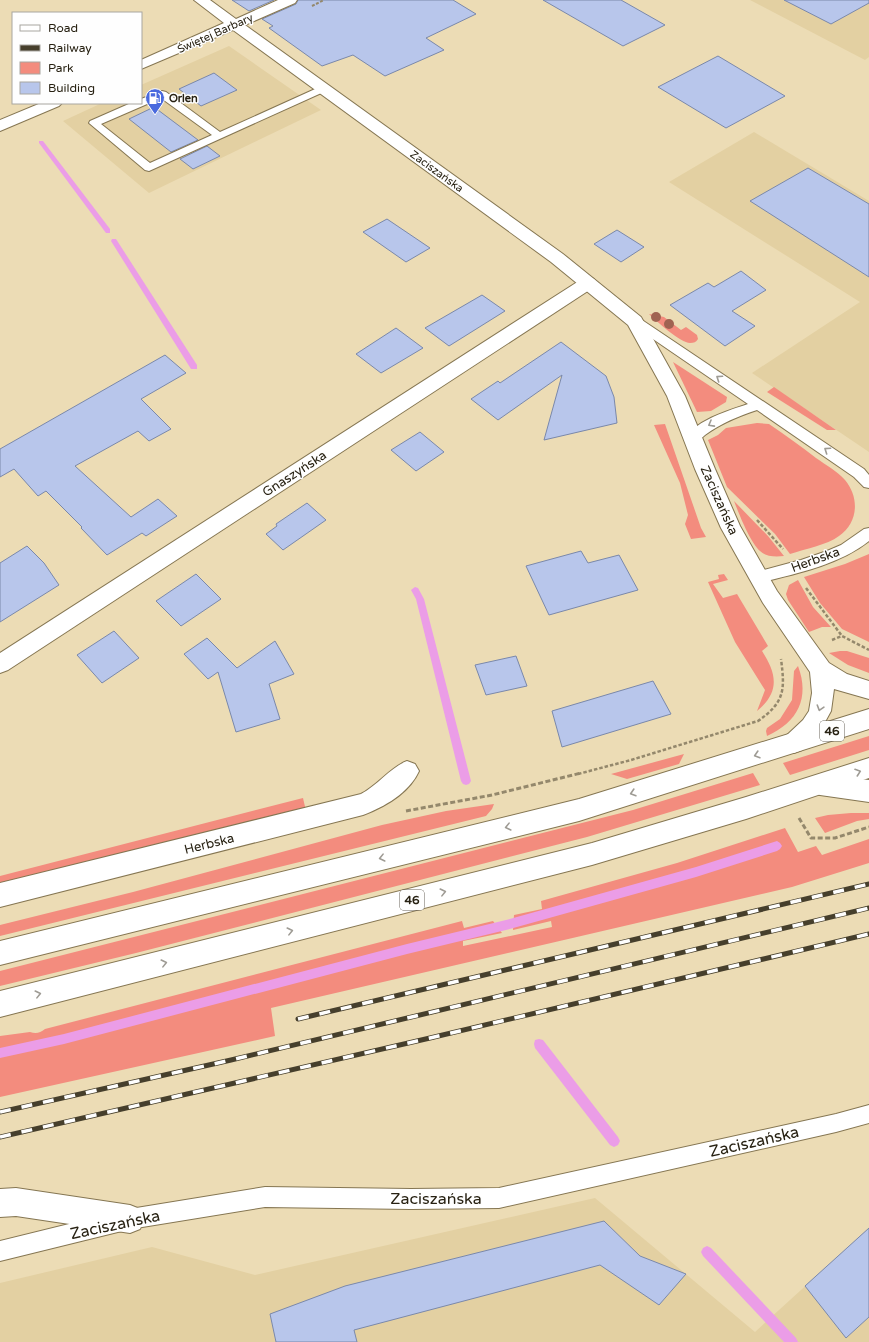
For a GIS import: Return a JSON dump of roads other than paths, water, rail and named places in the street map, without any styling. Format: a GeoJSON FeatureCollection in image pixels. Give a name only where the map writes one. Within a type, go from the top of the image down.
{"type":"FeatureCollection","features":[{"type":"Feature","properties":{"kind":"street","name":"Zaciszańska"},"geometry":{"type":"LineString","coordinates":[[201,0],[557,258],[635,321],[676,396],[705,469],[731,528],[758,577],[794,633],[821,670],[841,682],[869,690]]}},
{"type":"Feature","properties":{"kind":"street","name":"Świętej Barbary"},"geometry":{"type":"LineString","coordinates":[[142,66],[290,0]]}},
{"type":"Feature","properties":{"kind":"street"},"geometry":{"type":"LineString","coordinates":[[0,126],[52,104]]}},
{"type":"Feature","properties":{"kind":"street","name":"Gnaszyńska"},"geometry":{"type":"LineString","coordinates":[[0,664],[240,507],[588,283]]}},
{"type":"Feature","properties":{"kind":"street","name":"Zaciszańska"},"geometry":{"type":"LineString","coordinates":[[794,743],[807,732],[820,712],[824,692],[821,670]]}},
{"type":"Feature","properties":{"kind":"street","name":"46"},"geometry":{"type":"LineString","coordinates":[[0,953],[578,810],[869,719]]}},
{"type":"Feature","properties":{"kind":"street","name":"46"},"geometry":{"type":"LineString","coordinates":[[0,1004],[592,854],[676,830],[869,768]]}},
{"type":"Feature","properties":{"kind":"street","name":"Herbska"},"geometry":{"type":"LineString","coordinates":[[0,895],[363,804],[376,799],[387,792],[407,772]]}},
{"type":"Feature","properties":{"kind":"street"},"geometry":{"type":"LineString","coordinates":[[820,785],[869,791]]}},
{"type":"Feature","properties":{"kind":"street"},"geometry":{"type":"LineString","coordinates":[[0,1204],[16,1202],[130,1219]]}},
{"type":"Feature","properties":{"kind":"lane"},"geometry":{"type":"LineString","coordinates":[[139,104],[94,123],[149,168],[324,88]]}},
{"type":"Feature","properties":{"kind":"lane"},"geometry":{"type":"LineString","coordinates":[[142,103],[162,94],[219,136]]}},
{"type":"Feature","properties":{"kind":"lane","name":"Zaciszańska"},"geometry":{"type":"LineString","coordinates":[[635,321],[859,473],[869,483]]}},
{"type":"Feature","properties":{"kind":"lane"},"geometry":{"type":"LineString","coordinates":[[693,438],[703,428],[716,421],[758,405]]}},
{"type":"Feature","properties":{"kind":"lane","name":"Herbska"},"geometry":{"type":"LineString","coordinates":[[758,577],[835,553],[855,544],[869,533]]}},
{"type":"Feature","properties":{"kind":"lane","name":"Zaciszańska"},"geometry":{"type":"LineString","coordinates":[[0,1251],[130,1219],[265,1197],[411,1199],[499,1198],[836,1123],[869,1114]]}},
{"type":"Feature","properties":{"kind":"waterway"},"geometry":{"type":"LineString","coordinates":[[41,142],[108,231]]}},
{"type":"Feature","properties":{"kind":"waterway"},"geometry":{"type":"LineString","coordinates":[[114,241],[194,367]]}},
{"type":"Feature","properties":{"kind":"waterway"},"geometry":{"type":"LineString","coordinates":[[415,590],[420,599],[466,781]]}},
{"type":"Feature","properties":{"kind":"waterway"},"geometry":{"type":"LineString","coordinates":[[0,1053],[64,1039],[407,949],[506,925],[696,872],[777,846]]}},
{"type":"Feature","properties":{"kind":"waterway"},"geometry":{"type":"LineString","coordinates":[[539,1044],[614,1141]]}},
{"type":"Feature","properties":{"kind":"waterway"},"geometry":{"type":"LineString","coordinates":[[707,1252],[792,1342]]}},
{"type":"Feature","properties":{"kind":"railway"},"geometry":{"type":"LineString","coordinates":[[298,1019],[869,884]]}},
{"type":"Feature","properties":{"kind":"railway"},"geometry":{"type":"LineString","coordinates":[[0,1112],[231,1060],[869,908]]}},
{"type":"Feature","properties":{"kind":"railway"},"geometry":{"type":"LineString","coordinates":[[0,1137],[430,1038],[869,934]]}},
{"type":"Feature","properties":{"kind":"place","name":"Orlen"},"geometry":{"type":"Point","coordinates":[155,115]}}]}
